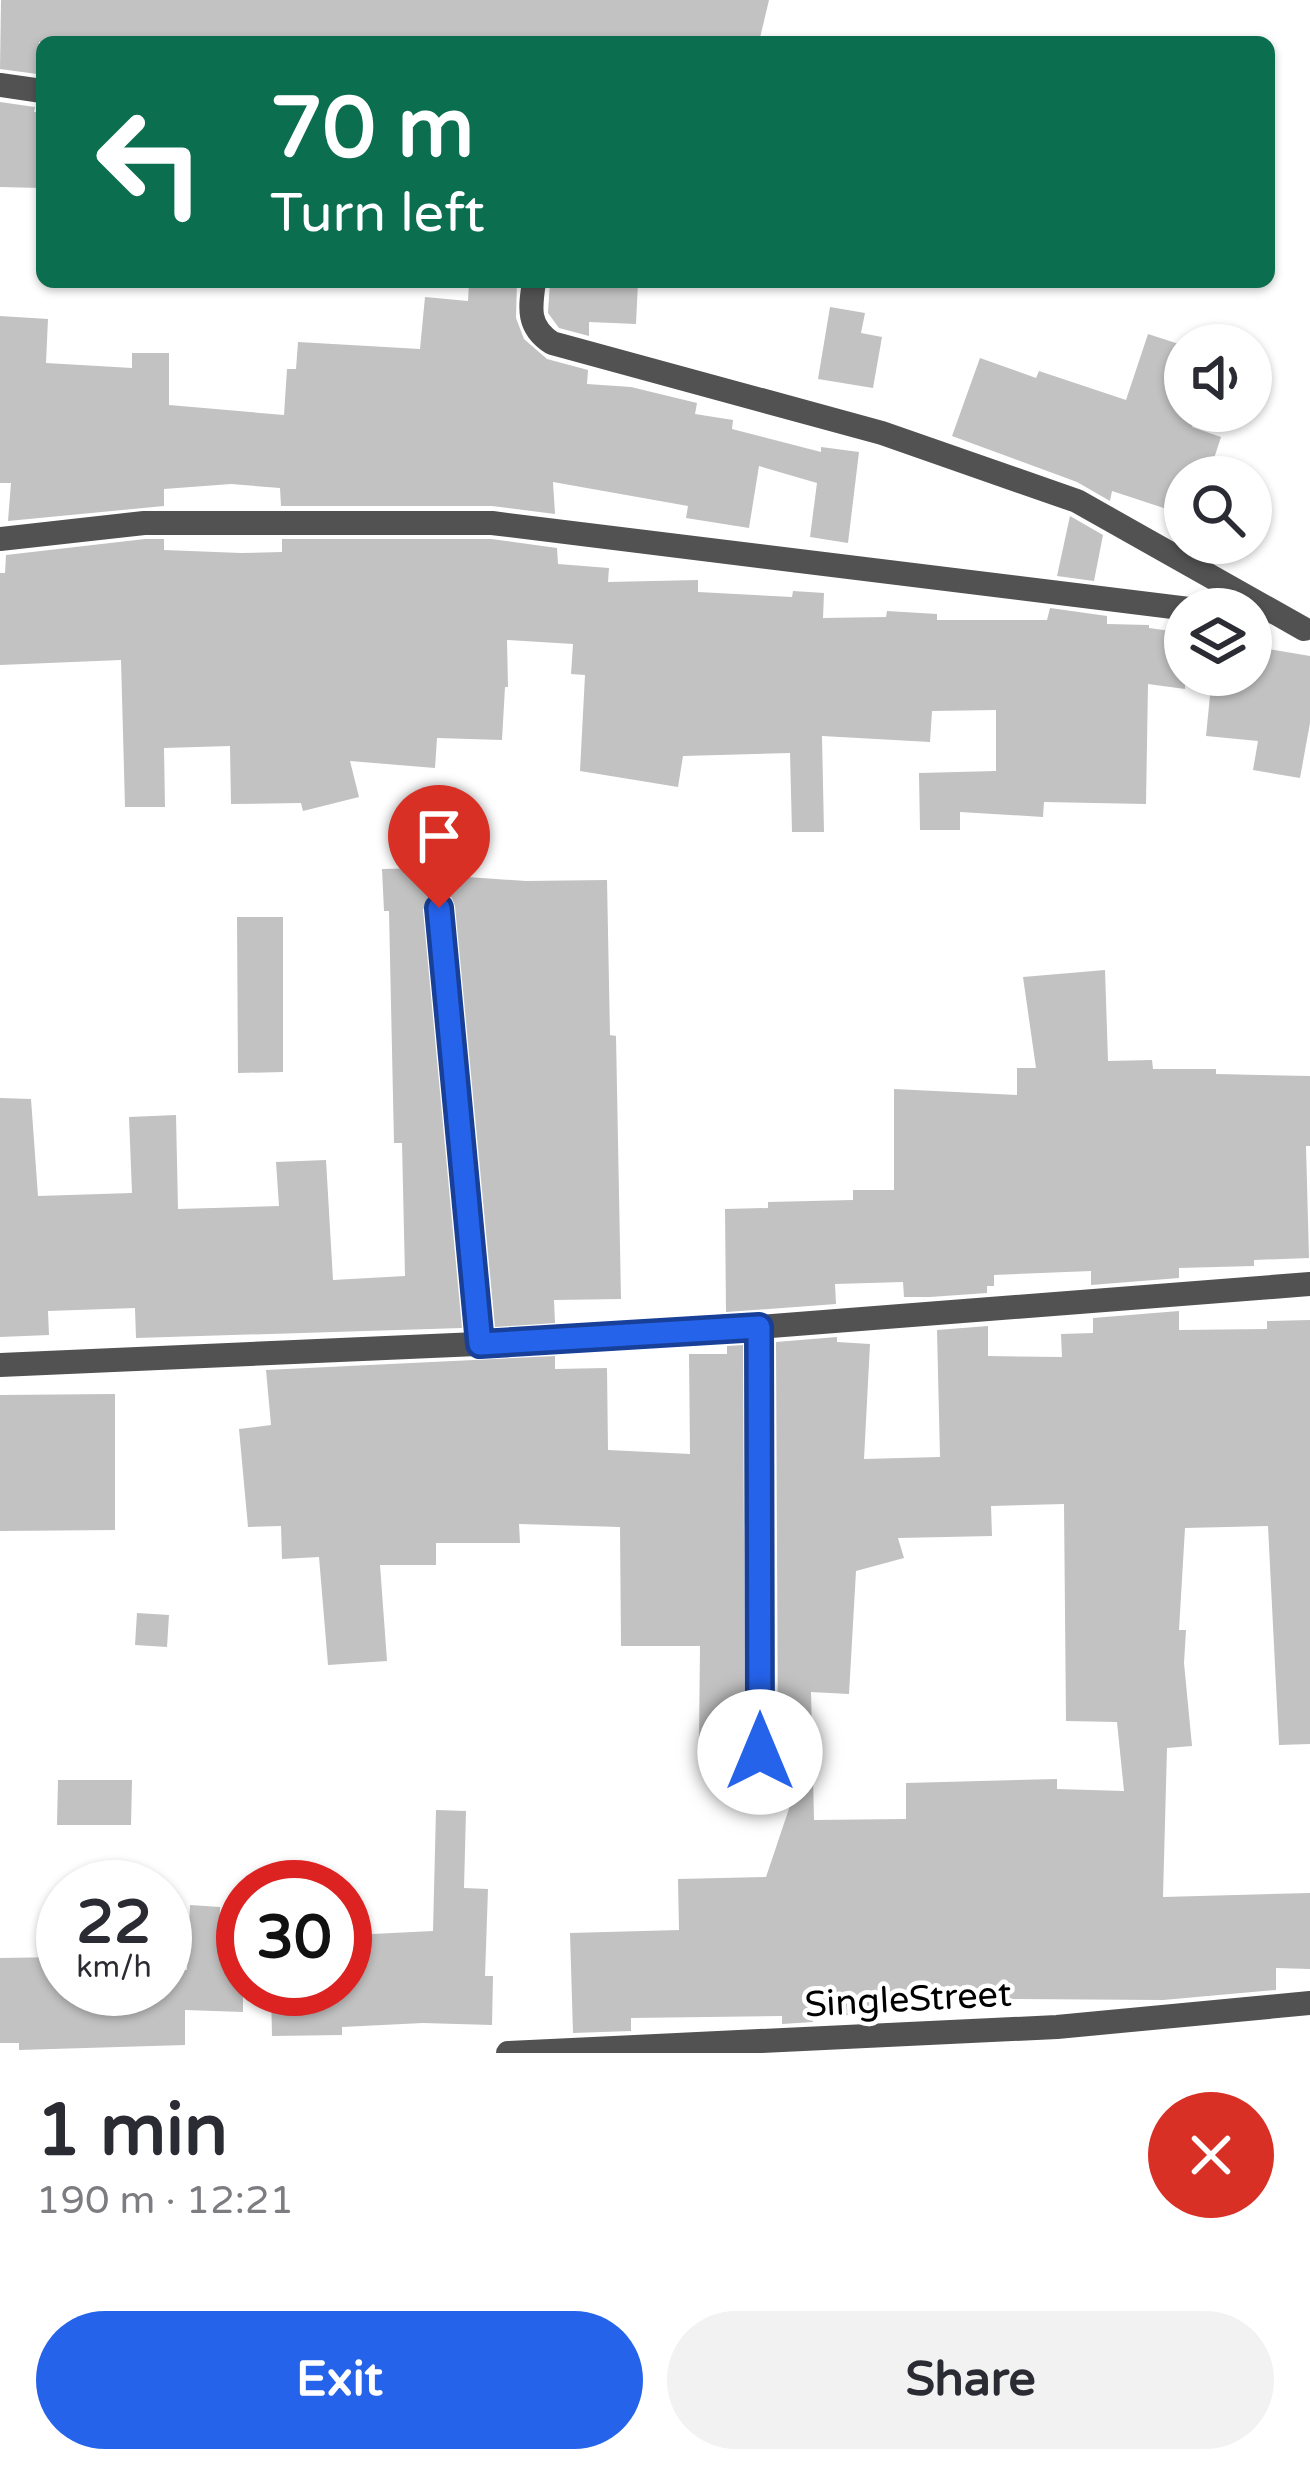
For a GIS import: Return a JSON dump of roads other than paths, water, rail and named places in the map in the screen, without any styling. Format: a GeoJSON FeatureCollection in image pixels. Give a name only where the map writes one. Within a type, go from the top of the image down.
{"type":"FeatureCollection","features":[{"type":"Feature","properties":{"kind":"street"},"geometry":{"type":"LineString","coordinates":[[0,86],[36,90]]}},
{"type":"Feature","properties":{"kind":"street"},"geometry":{"type":"LineString","coordinates":[[534,288],[532,321],[552,343],[882,433],[1077,501],[1307,630]]}},
{"type":"Feature","properties":{"kind":"street"},"geometry":{"type":"LineString","coordinates":[[0,539],[144,523],[492,523],[1164,606]]}},
{"type":"Feature","properties":{"kind":"street"},"geometry":{"type":"LineString","coordinates":[[1272,621],[1307,630]]}},
{"type":"Feature","properties":{"kind":"street"},"geometry":{"type":"LineString","coordinates":[[439,908],[480,1344]]}},
{"type":"Feature","properties":{"kind":"street"},"geometry":{"type":"LineString","coordinates":[[0,1365],[759,1327],[1310,1284]]}},
{"type":"Feature","properties":{"kind":"street"},"geometry":{"type":"LineString","coordinates":[[759,1327],[760,1752]]}},
{"type":"Feature","properties":{"kind":"street","name":"SingleStreet"},"geometry":{"type":"LineString","coordinates":[[508,2053],[1057,2027],[1310,2003]]}}]}
